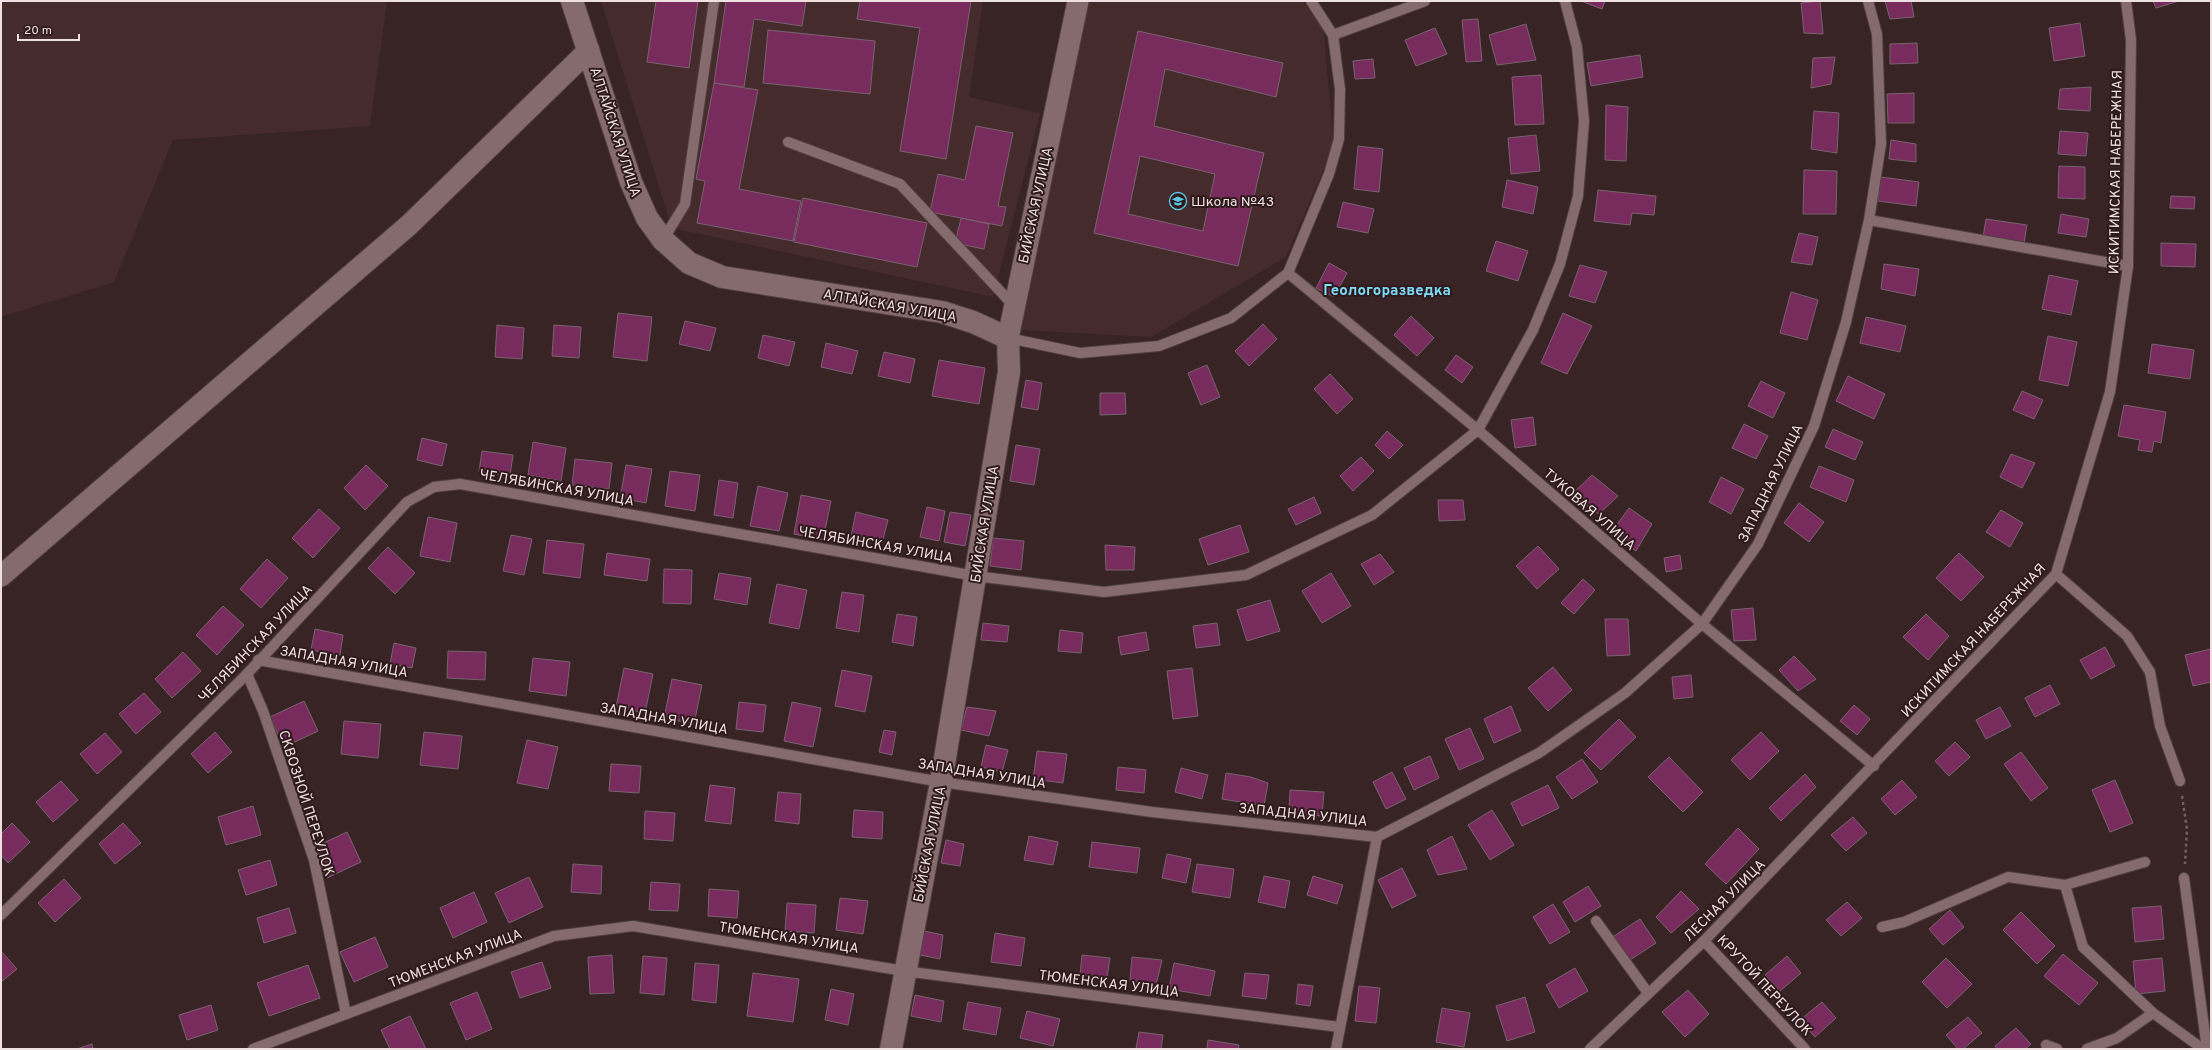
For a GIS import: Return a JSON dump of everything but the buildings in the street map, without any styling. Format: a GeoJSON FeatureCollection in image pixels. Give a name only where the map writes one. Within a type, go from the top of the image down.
{"type":"FeatureCollection","features":[{"type":"Feature","properties":{"kind":"street","name":"АЛТАЙСКАЯ УЛИЦА"},"geometry":{"type":"LineString","coordinates":[[572,1],[589,50],[630,182],[647,218],[663,240],[689,263],[722,277],[942,312],[973,322],[1008,338]]}},
{"type":"Feature","properties":{"kind":"street","name":"БИЙСКАЯ УЛИЦА"},"geometry":{"type":"LineString","coordinates":[[891,1049],[904,971],[942,782],[1009,372],[1008,338],[1013,305],[1078,1]]}},
{"type":"Feature","properties":{"kind":"street"},"geometry":{"type":"LineString","coordinates":[[1,576],[409,225],[589,50]]}},
{"type":"Feature","properties":{"kind":"lane"},"geometry":{"type":"LineString","coordinates":[[663,240],[685,204],[714,1]]}},
{"type":"Feature","properties":{"kind":"lane","name":"АЛТАЙСКАЯ УЛИЦА"},"geometry":{"type":"LineString","coordinates":[[1008,338],[1080,353],[1159,346],[1230,318],[1288,272],[1329,174],[1339,139],[1340,89],[1333,35],[1311,1]]}},
{"type":"Feature","properties":{"kind":"lane"},"geometry":{"type":"LineString","coordinates":[[1333,35],[1425,1]]}},
{"type":"Feature","properties":{"kind":"lane","name":"ЧЕЛЯБИНСКАЯ УЛИЦА"},"geometry":{"type":"LineString","coordinates":[[1,915],[247,674],[258,660],[407,502],[434,487],[460,484],[975,576],[1104,592],[1246,575],[1372,515],[1478,430],[1533,330],[1560,264],[1578,196],[1584,121],[1577,48],[1565,1]]}},
{"type":"Feature","properties":{"kind":"lane","name":"ЗАПАДНАЯ УЛИЦА"},"geometry":{"type":"LineString","coordinates":[[258,660],[942,782],[1152,812],[1377,837],[1539,753],[1626,693],[1702,624],[1758,544],[1814,426],[1846,322],[1869,220],[1881,144],[1877,34],[1868,1]]}},
{"type":"Feature","properties":{"kind":"lane","name":"ИСКИТИМСКАЯ НАБЕРЕЖНАЯ"},"geometry":{"type":"LineString","coordinates":[[1874,766],[2056,574],[2110,392],[2128,266],[2131,40],[2126,1]]}},
{"type":"Feature","properties":{"kind":"lane"},"geometry":{"type":"LineString","coordinates":[[788,142],[900,184],[1013,305]]}},
{"type":"Feature","properties":{"kind":"lane"},"geometry":{"type":"LineString","coordinates":[[1869,220],[2128,266]]}},
{"type":"Feature","properties":{"kind":"lane","name":"ТУКОВАЯ УЛИЦА"},"geometry":{"type":"LineString","coordinates":[[1288,272],[1478,430],[1702,624],[1874,766]]}},
{"type":"Feature","properties":{"kind":"lane"},"geometry":{"type":"LineString","coordinates":[[2056,574],[2127,636],[2150,672],[2160,726],[2180,781]]}},
{"type":"Feature","properties":{"kind":"lane","name":"СКВОЗНОЙ ПЕРЕУЛОК"},"geometry":{"type":"LineString","coordinates":[[247,674],[263,711],[314,860],[346,1014]]}},
{"type":"Feature","properties":{"kind":"lane","name":"ЛЕСНАЯ УЛИЦА"},"geometry":{"type":"LineString","coordinates":[[1590,1049],[1704,941],[1874,766]]}},
{"type":"Feature","properties":{"kind":"lane"},"geometry":{"type":"LineString","coordinates":[[1336,1049],[1339,1027],[1377,837]]}},
{"type":"Feature","properties":{"kind":"lane"},"geometry":{"type":"LineString","coordinates":[[1882,927],[1904,922],[2008,878],[2065,885],[2145,862]]}},
{"type":"Feature","properties":{"kind":"lane"},"geometry":{"type":"LineString","coordinates":[[2184,878],[2207,1049]]}},
{"type":"Feature","properties":{"kind":"lane"},"geometry":{"type":"LineString","coordinates":[[2065,885],[2083,947],[2152,1013],[2198,1044],[2203,1049]]}},
{"type":"Feature","properties":{"kind":"lane"},"geometry":{"type":"LineString","coordinates":[[1596,921],[1648,993]]}},
{"type":"Feature","properties":{"kind":"lane","name":"ТЮМЕНСКАЯ УЛИЦА"},"geometry":{"type":"LineString","coordinates":[[253,1049],[554,936],[633,926],[904,971],[1339,1027]]}},
{"type":"Feature","properties":{"kind":"lane","name":"КРУТОЙ ПЕРЕУЛОК"},"geometry":{"type":"LineString","coordinates":[[1704,941],[1805,1049]]}},
{"type":"Feature","properties":{"kind":"lane"},"geometry":{"type":"LineString","coordinates":[[2087,1049],[2117,1038],[2152,1013]]}},
{"type":"Feature","properties":{"kind":"lane"},"geometry":{"type":"LineString","coordinates":[[2046,1045],[2057,1049]]}},
{"type":"Feature","properties":{"kind":"path"},"geometry":{"type":"LineString","coordinates":[[2180,781],[2187,829],[2184,878]]}},
{"type":"Feature","properties":{"kind":"shaded area"},"geometry":{"type":"Polygon","coordinates":[[[1,1],[387,1],[370,126],[173,140],[114,282],[1,317],[1,1]]]}},
{"type":"Feature","properties":{"kind":"shaded area"},"geometry":{"type":"Polygon","coordinates":[[[601,1],[983,1],[969,97],[1040,113],[993,297],[672,228],[601,1]]]}},
{"type":"Feature","properties":{"kind":"shaded area","name":"Школа №43"},"geometry":{"type":"Polygon","coordinates":[[[1089,1],[1303,1],[1323,28],[1334,145],[1286,257],[1151,337],[1019,330],[1089,1]]]}},
{"type":"Feature","properties":{"kind":"place","name":"Школа №43"},"geometry":{"type":"Point","coordinates":[1178,201]}},
{"type":"Feature","properties":{"kind":"district","name":"Геологоразведка"},"geometry":{"type":"Point","coordinates":[1387,290]}}]}
